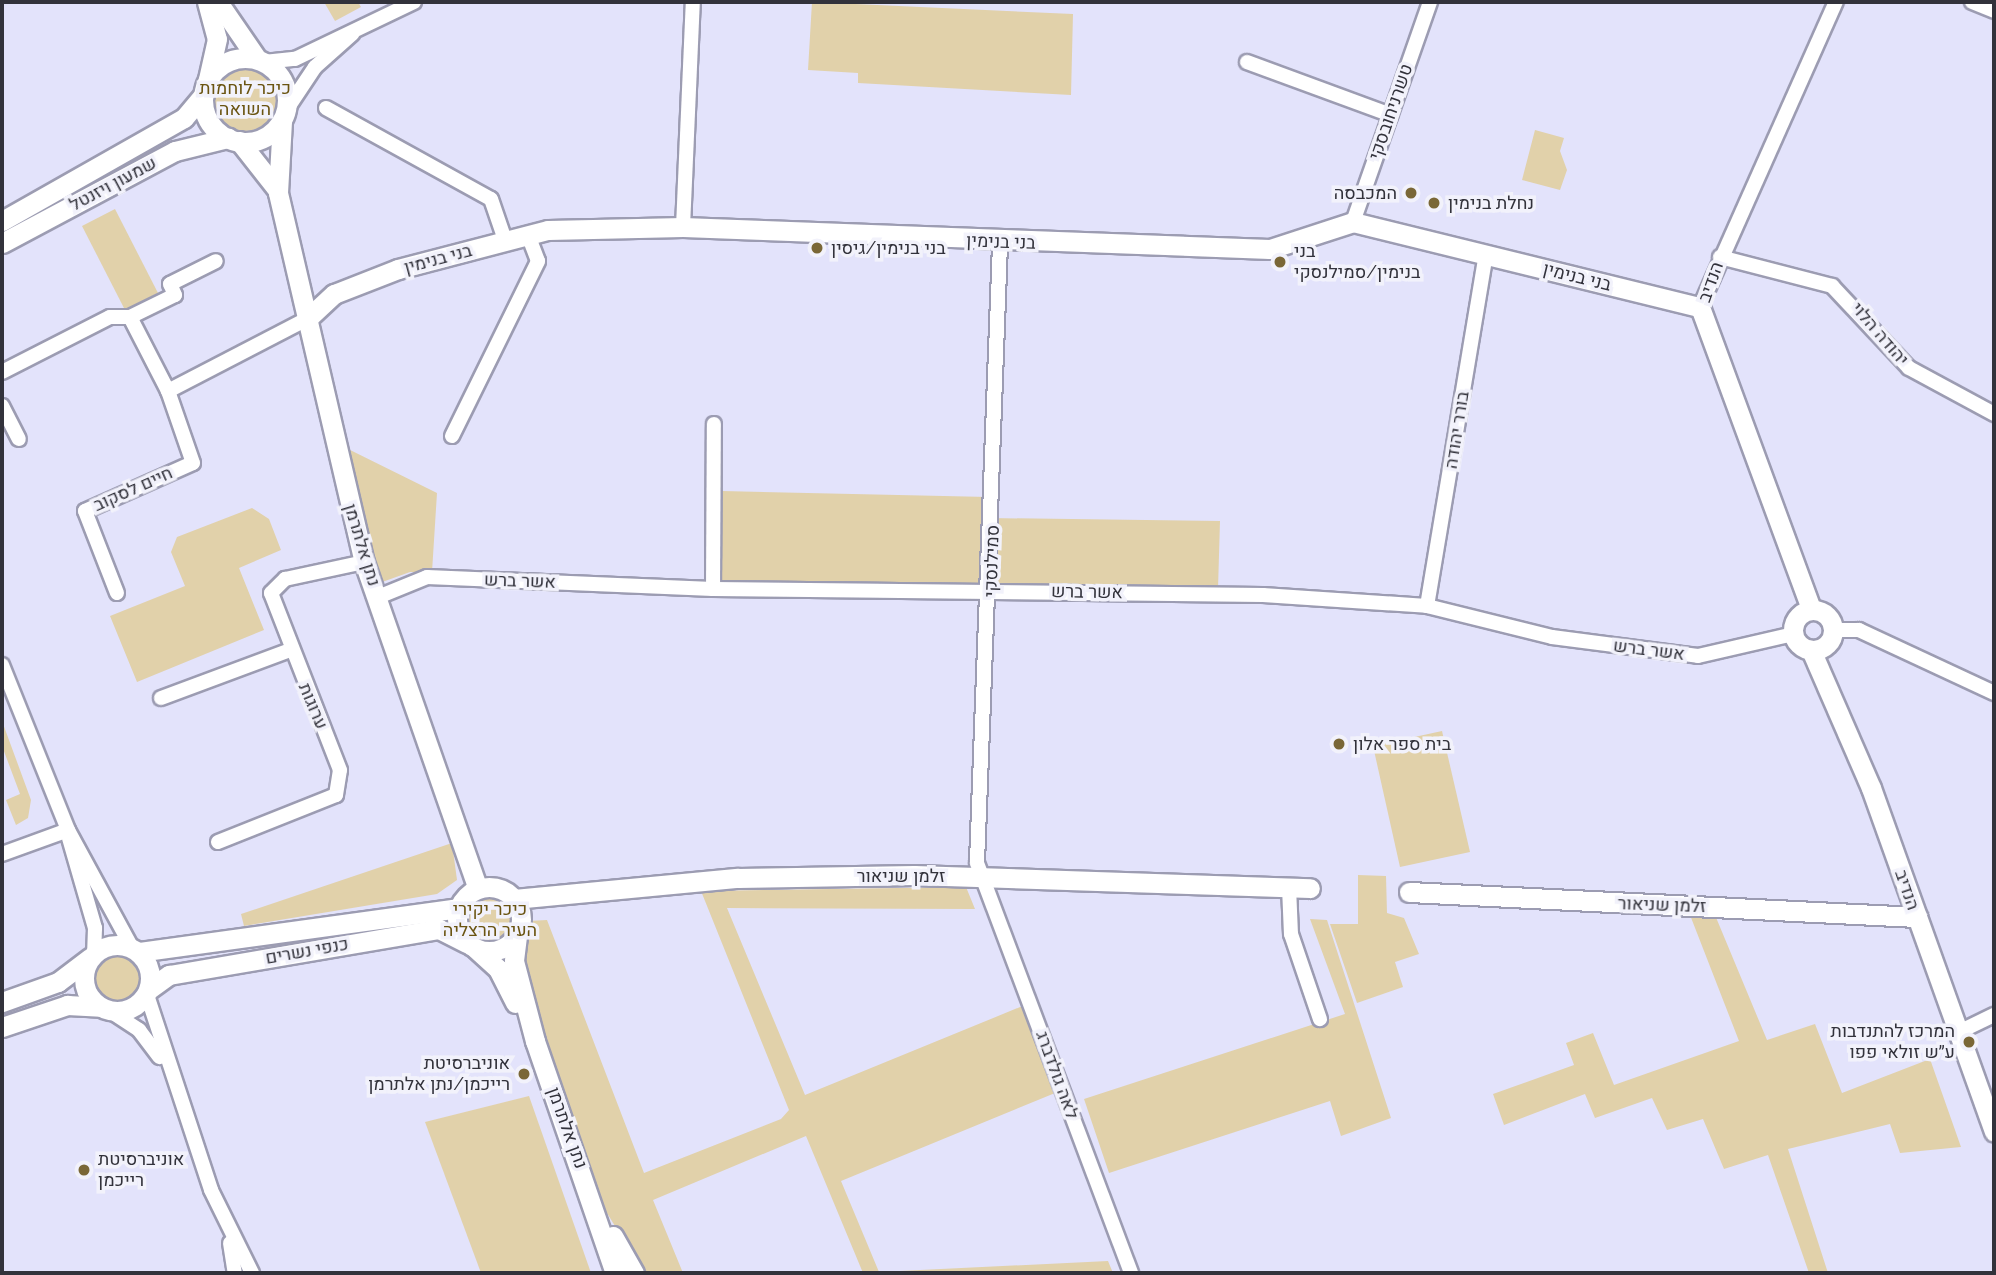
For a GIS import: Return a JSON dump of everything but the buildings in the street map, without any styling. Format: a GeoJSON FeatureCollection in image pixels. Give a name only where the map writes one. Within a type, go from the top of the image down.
{"type":"FeatureCollection","features":[{"type":"Feature","properties":{"kind":"street"},"geometry":{"type":"LineString","coordinates":[[207,2],[217,39],[205,88],[209,121],[233,140],[261,139],[284,115],[315,66],[353,33]]}},
{"type":"Feature","properties":{"kind":"street"},"geometry":{"type":"LineString","coordinates":[[218,2],[260,61],[282,80],[284,115]]}},
{"type":"Feature","properties":{"kind":"street"},"geometry":{"type":"LineString","coordinates":[[205,88],[225,62],[295,60],[414,2]]}},
{"type":"Feature","properties":{"kind":"street"},"geometry":{"type":"LineString","coordinates":[[684,227],[693,2]]}},
{"type":"Feature","properties":{"kind":"street"},"geometry":{"type":"LineString","coordinates":[[1413,2],[1429,5]]}},
{"type":"Feature","properties":{"kind":"street","name":"הנדיב"},"geometry":{"type":"LineString","coordinates":[[1811,609],[1700,307],[1836,2]]}},
{"type":"Feature","properties":{"kind":"street"},"geometry":{"type":"LineString","coordinates":[[1972,2],[1994,11]]}},
{"type":"Feature","properties":{"kind":"street","name":"טשרניחובסקי"},"geometry":{"type":"LineString","coordinates":[[1353,222],[1429,5]]}},
{"type":"Feature","properties":{"kind":"street"},"geometry":{"type":"LineString","coordinates":[[1247,62],[1391,115]]}},
{"type":"Feature","properties":{"kind":"street","name":"שמעון ויזנטל"},"geometry":{"type":"LineString","coordinates":[[2,221],[184,118],[205,88]]}},
{"type":"Feature","properties":{"kind":"street"},"geometry":{"type":"LineString","coordinates":[[326,108],[491,199],[505,240]]}},
{"type":"Feature","properties":{"kind":"street","name":"נתן אלתרמן"},"geometry":{"type":"LineString","coordinates":[[284,115],[278,192],[364,562],[478,889]]}},
{"type":"Feature","properties":{"kind":"street","name":"שמעון ויזנטל"},"geometry":{"type":"LineString","coordinates":[[2,243],[175,151],[233,140]]}},
{"type":"Feature","properties":{"kind":"street","name":"נתן אלתרמן"},"geometry":{"type":"LineString","coordinates":[[233,140],[278,192]]}},
{"type":"Feature","properties":{"kind":"street","name":"בני בנימין"},"geometry":{"type":"LineString","coordinates":[[307,319],[334,294],[505,240],[528,235],[684,227],[1000,244],[1270,249],[1353,222],[1700,307]]}},
{"type":"Feature","properties":{"kind":"street"},"geometry":{"type":"LineString","coordinates":[[452,436],[538,261],[528,235]]}},
{"type":"Feature","properties":{"kind":"street","name":"סמילנסקי"},"geometry":{"type":"LineString","coordinates":[[983,877],[977,850],[991,590],[1000,244]]}},
{"type":"Feature","properties":{"kind":"street","name":"בורר יהודה"},"geometry":{"type":"LineString","coordinates":[[1427,606],[1486,254]]}},
{"type":"Feature","properties":{"kind":"street","name":"יהודה הלוי"},"geometry":{"type":"LineString","coordinates":[[1720,257],[1832,286],[1909,368],[1994,414]]}},
{"type":"Feature","properties":{"kind":"street"},"geometry":{"type":"LineString","coordinates":[[2,372],[110,317],[130,317],[175,295],[170,284],[216,261]]}},
{"type":"Feature","properties":{"kind":"street","name":"חיים לסקוב"},"geometry":{"type":"LineString","coordinates":[[117,593],[85,511],[193,463],[168,391],[130,317]]}},
{"type":"Feature","properties":{"kind":"street"},"geometry":{"type":"LineString","coordinates":[[168,391],[307,319]]}},
{"type":"Feature","properties":{"kind":"street"},"geometry":{"type":"LineString","coordinates":[[2,406],[19,439]]}},
{"type":"Feature","properties":{"kind":"street"},"geometry":{"type":"LineString","coordinates":[[713,589],[714,424]]}},
{"type":"Feature","properties":{"kind":"street","name":"ערוגות"},"geometry":{"type":"LineString","coordinates":[[218,842],[331,799],[340,789],[340,770],[270,605],[276,584],[339,562],[364,562]]}},
{"type":"Feature","properties":{"kind":"street","name":"אשר ברש"},"geometry":{"type":"LineString","coordinates":[[378,597],[427,577],[713,589],[1263,595],[1427,606],[1552,637],[1698,656],[1793,634]]}},
{"type":"Feature","properties":{"kind":"street"},"geometry":{"type":"LineString","coordinates":[[1811,609],[1827,615],[1833,631],[1826,645],[1811,650],[1793,634],[1796,618],[1811,609]]}},
{"type":"Feature","properties":{"kind":"street"},"geometry":{"type":"LineString","coordinates":[[1833,631],[1859,630],[1994,693]]}},
{"type":"Feature","properties":{"kind":"street"},"geometry":{"type":"LineString","coordinates":[[161,698],[290,650]]}},
{"type":"Feature","properties":{"kind":"street","name":"הנדיב"},"geometry":{"type":"LineString","coordinates":[[1811,650],[1871,788],[1994,1132]]}},
{"type":"Feature","properties":{"kind":"street"},"geometry":{"type":"LineString","coordinates":[[2,665],[68,830],[94,928],[86,990],[105,1009],[139,1030],[167,1070]]}},
{"type":"Feature","properties":{"kind":"street"},"geometry":{"type":"LineString","coordinates":[[2,854],[68,830]]}},
{"type":"Feature","properties":{"kind":"street"},"geometry":{"type":"LineString","coordinates":[[68,830],[150,974],[147,992],[167,1070],[227,1228],[252,1273]]}},
{"type":"Feature","properties":{"kind":"street","name":"זלמן שניאור"},"geometry":{"type":"LineString","coordinates":[[514,899],[738,878],[983,877],[1310,888]]}},
{"type":"Feature","properties":{"kind":"street","name":"לאה גולדברג"},"geometry":{"type":"LineString","coordinates":[[983,877],[1131,1273]]}},
{"type":"Feature","properties":{"kind":"street"},"geometry":{"type":"LineString","coordinates":[[1289,887],[1291,934],[1320,1018]]}},
{"type":"Feature","properties":{"kind":"street"},"geometry":{"type":"LineString","coordinates":[[498,888],[514,899],[521,915],[517,936],[497,951],[471,946],[457,926],[459,908],[478,889],[498,888]]}},
{"type":"Feature","properties":{"kind":"street","name":"זלמן שניאור"},"geometry":{"type":"LineString","coordinates":[[1409,892],[1917,917]]}},
{"type":"Feature","properties":{"kind":"street","name":"כנפי נשרים"},"geometry":{"type":"LineString","coordinates":[[135,950],[459,908]]}},
{"type":"Feature","properties":{"kind":"street","name":"כנפי נשרים"},"geometry":{"type":"LineString","coordinates":[[147,992],[169,975],[439,929],[471,946]]}},
{"type":"Feature","properties":{"kind":"street","name":"נתן אלתרמן"},"geometry":{"type":"LineString","coordinates":[[517,936],[514,961],[536,1041],[600,1214],[615,1273]]}},
{"type":"Feature","properties":{"kind":"street"},"geometry":{"type":"LineString","coordinates":[[2,1002],[58,982],[109,945],[135,950]]}},
{"type":"Feature","properties":{"kind":"street","name":"נתן אלתרמן"},"geometry":{"type":"LineString","coordinates":[[471,946],[498,969],[536,1041]]}},
{"type":"Feature","properties":{"kind":"street"},"geometry":{"type":"LineString","coordinates":[[2,1027],[67,1005],[131,1009],[147,992]]}},
{"type":"Feature","properties":{"kind":"street"},"geometry":{"type":"LineString","coordinates":[[1959,1032],[1994,1015]]}},
{"type":"Feature","properties":{"kind":"street","name":"נתן אלתרמן"},"geometry":{"type":"LineString","coordinates":[[600,1214],[634,1273]]}},
{"type":"Feature","properties":{"kind":"street"},"geometry":{"type":"LineString","coordinates":[[227,1228],[235,1273]]}},
{"type":"Feature","properties":{"kind":"green space"},"geometry":{"type":"Polygon","coordinates":[[[324,2],[358,2],[361,7],[335,21],[324,2]]]}},
{"type":"Feature","properties":{"kind":"green space"},"geometry":{"type":"Polygon","coordinates":[[[812,2],[1073,14],[1071,95],[858,83],[858,73],[808,70],[812,2]]]}},
{"type":"Feature","properties":{"kind":"green space","name":"כיכר לוחמות השואה"},"geometry":{"type":"Polygon","coordinates":[[[245,69],[257,71],[267,78],[274,88],[274,112],[267,122],[257,129],[245,131],[233,129],[223,122],[216,112],[214,100],[216,88],[223,78],[233,71],[245,69]]]}},
{"type":"Feature","properties":{"kind":"green space"},"geometry":{"type":"Polygon","coordinates":[[[1535,130],[1564,138],[1560,151],[1567,170],[1560,190],[1522,180],[1535,130]]]}},
{"type":"Feature","properties":{"kind":"green space"},"geometry":{"type":"Polygon","coordinates":[[[115,209],[158,293],[125,310],[82,226],[115,209]]]}},
{"type":"Feature","properties":{"kind":"green space"},"geometry":{"type":"Polygon","coordinates":[[[338,444],[437,493],[432,572],[410,572],[374,585],[338,444]]]}},
{"type":"Feature","properties":{"kind":"green space"},"geometry":{"type":"Polygon","coordinates":[[[722,491],[989,497],[989,518],[1220,521],[1218,589],[720,580],[722,491]]]}},
{"type":"Feature","properties":{"kind":"green space"},"geometry":{"type":"Polygon","coordinates":[[[252,508],[269,519],[281,550],[239,568],[264,630],[137,682],[110,616],[185,586],[171,552],[177,537],[252,508]]]}},
{"type":"Feature","properties":{"kind":"green space"},"geometry":{"type":"Polygon","coordinates":[[[2,721],[31,800],[28,818],[16,825],[6,800],[20,794],[2,746],[2,721]]]}},
{"type":"Feature","properties":{"kind":"green space"},"geometry":{"type":"Polygon","coordinates":[[[1442,731],[1470,852],[1400,867],[1373,746],[1442,731]]]}},
{"type":"Feature","properties":{"kind":"green space"},"geometry":{"type":"Polygon","coordinates":[[[452,843],[457,880],[437,894],[244,926],[241,914],[452,843]]]}},
{"type":"Feature","properties":{"kind":"green space"},"geometry":{"type":"Polygon","coordinates":[[[1358,875],[1386,876],[1387,913],[1404,918],[1419,954],[1395,962],[1403,987],[1357,1003],[1330,924],[1358,924],[1358,875]]]}},
{"type":"Feature","properties":{"kind":"green space"},"geometry":{"type":"Polygon","coordinates":[[[966,887],[975,909],[727,908],[805,1095],[1025,1005],[1060,1091],[841,1181],[879,1272],[1108,1261],[1113,1273],[863,1273],[806,1136],[653,1200],[683,1273],[644,1273],[602,1205],[530,1002],[520,961],[528,921],[547,920],[644,1173],[781,1119],[789,1110],[701,891],[966,887]]]}},
{"type":"Feature","properties":{"kind":"green space","name":"כיכר יקירי העיר הרצליה"},"geometry":{"type":"Polygon","coordinates":[[[490,898],[505,905],[512,920],[505,935],[490,942],[475,935],[468,920],[475,905],[490,898]]]}},
{"type":"Feature","properties":{"kind":"green space"},"geometry":{"type":"Polygon","coordinates":[[[1690,915],[1715,915],[1767,1040],[1815,1024],[1842,1093],[1930,1059],[1961,1147],[1900,1153],[1890,1124],[1788,1149],[1828,1273],[1809,1273],[1768,1155],[1724,1169],[1703,1119],[1667,1130],[1652,1098],[1595,1118],[1585,1094],[1504,1125],[1493,1094],[1574,1065],[1566,1043],[1593,1033],[1614,1085],[1739,1041],[1690,915]]]}},
{"type":"Feature","properties":{"kind":"green space"},"geometry":{"type":"Polygon","coordinates":[[[1310,919],[1327,920],[1391,1118],[1341,1136],[1330,1101],[1109,1173],[1084,1099],[1345,1014],[1310,919]]]}},
{"type":"Feature","properties":{"kind":"green space"},"geometry":{"type":"Polygon","coordinates":[[[117,956],[134,962],[140,979],[134,996],[117,1002],[100,996],[94,979],[100,962],[117,956]]]}},
{"type":"Feature","properties":{"kind":"green space"},"geometry":{"type":"Polygon","coordinates":[[[529,1096],[591,1273],[481,1273],[425,1122],[529,1096]]]}},
{"type":"Feature","properties":{"kind":"place","name":"המכבסה"},"geometry":{"type":"Point","coordinates":[1411,193]}},
{"type":"Feature","properties":{"kind":"place","name":"נחלת בנימין"},"geometry":{"type":"Point","coordinates":[1434,203]}},
{"type":"Feature","properties":{"kind":"place","name":"בני בנימין/גיסין"},"geometry":{"type":"Point","coordinates":[817,248]}},
{"type":"Feature","properties":{"kind":"place","name":"בני בנימין/סמילנסקי"},"geometry":{"type":"Point","coordinates":[1280,262]}},
{"type":"Feature","properties":{"kind":"place","name":"בית ספר אלון"},"geometry":{"type":"Point","coordinates":[1339,744]}},
{"type":"Feature","properties":{"kind":"place","name":"המרכז להתנדבות ע״ש זולאי פפו"},"geometry":{"type":"Point","coordinates":[1969,1042]}},
{"type":"Feature","properties":{"kind":"place","name":"אוניברסיטת רייכמן/נתן אלתרמן"},"geometry":{"type":"Point","coordinates":[524,1074]}},
{"type":"Feature","properties":{"kind":"place","name":"אוניברסיטת רייכמן"},"geometry":{"type":"Point","coordinates":[84,1170]}}]}
